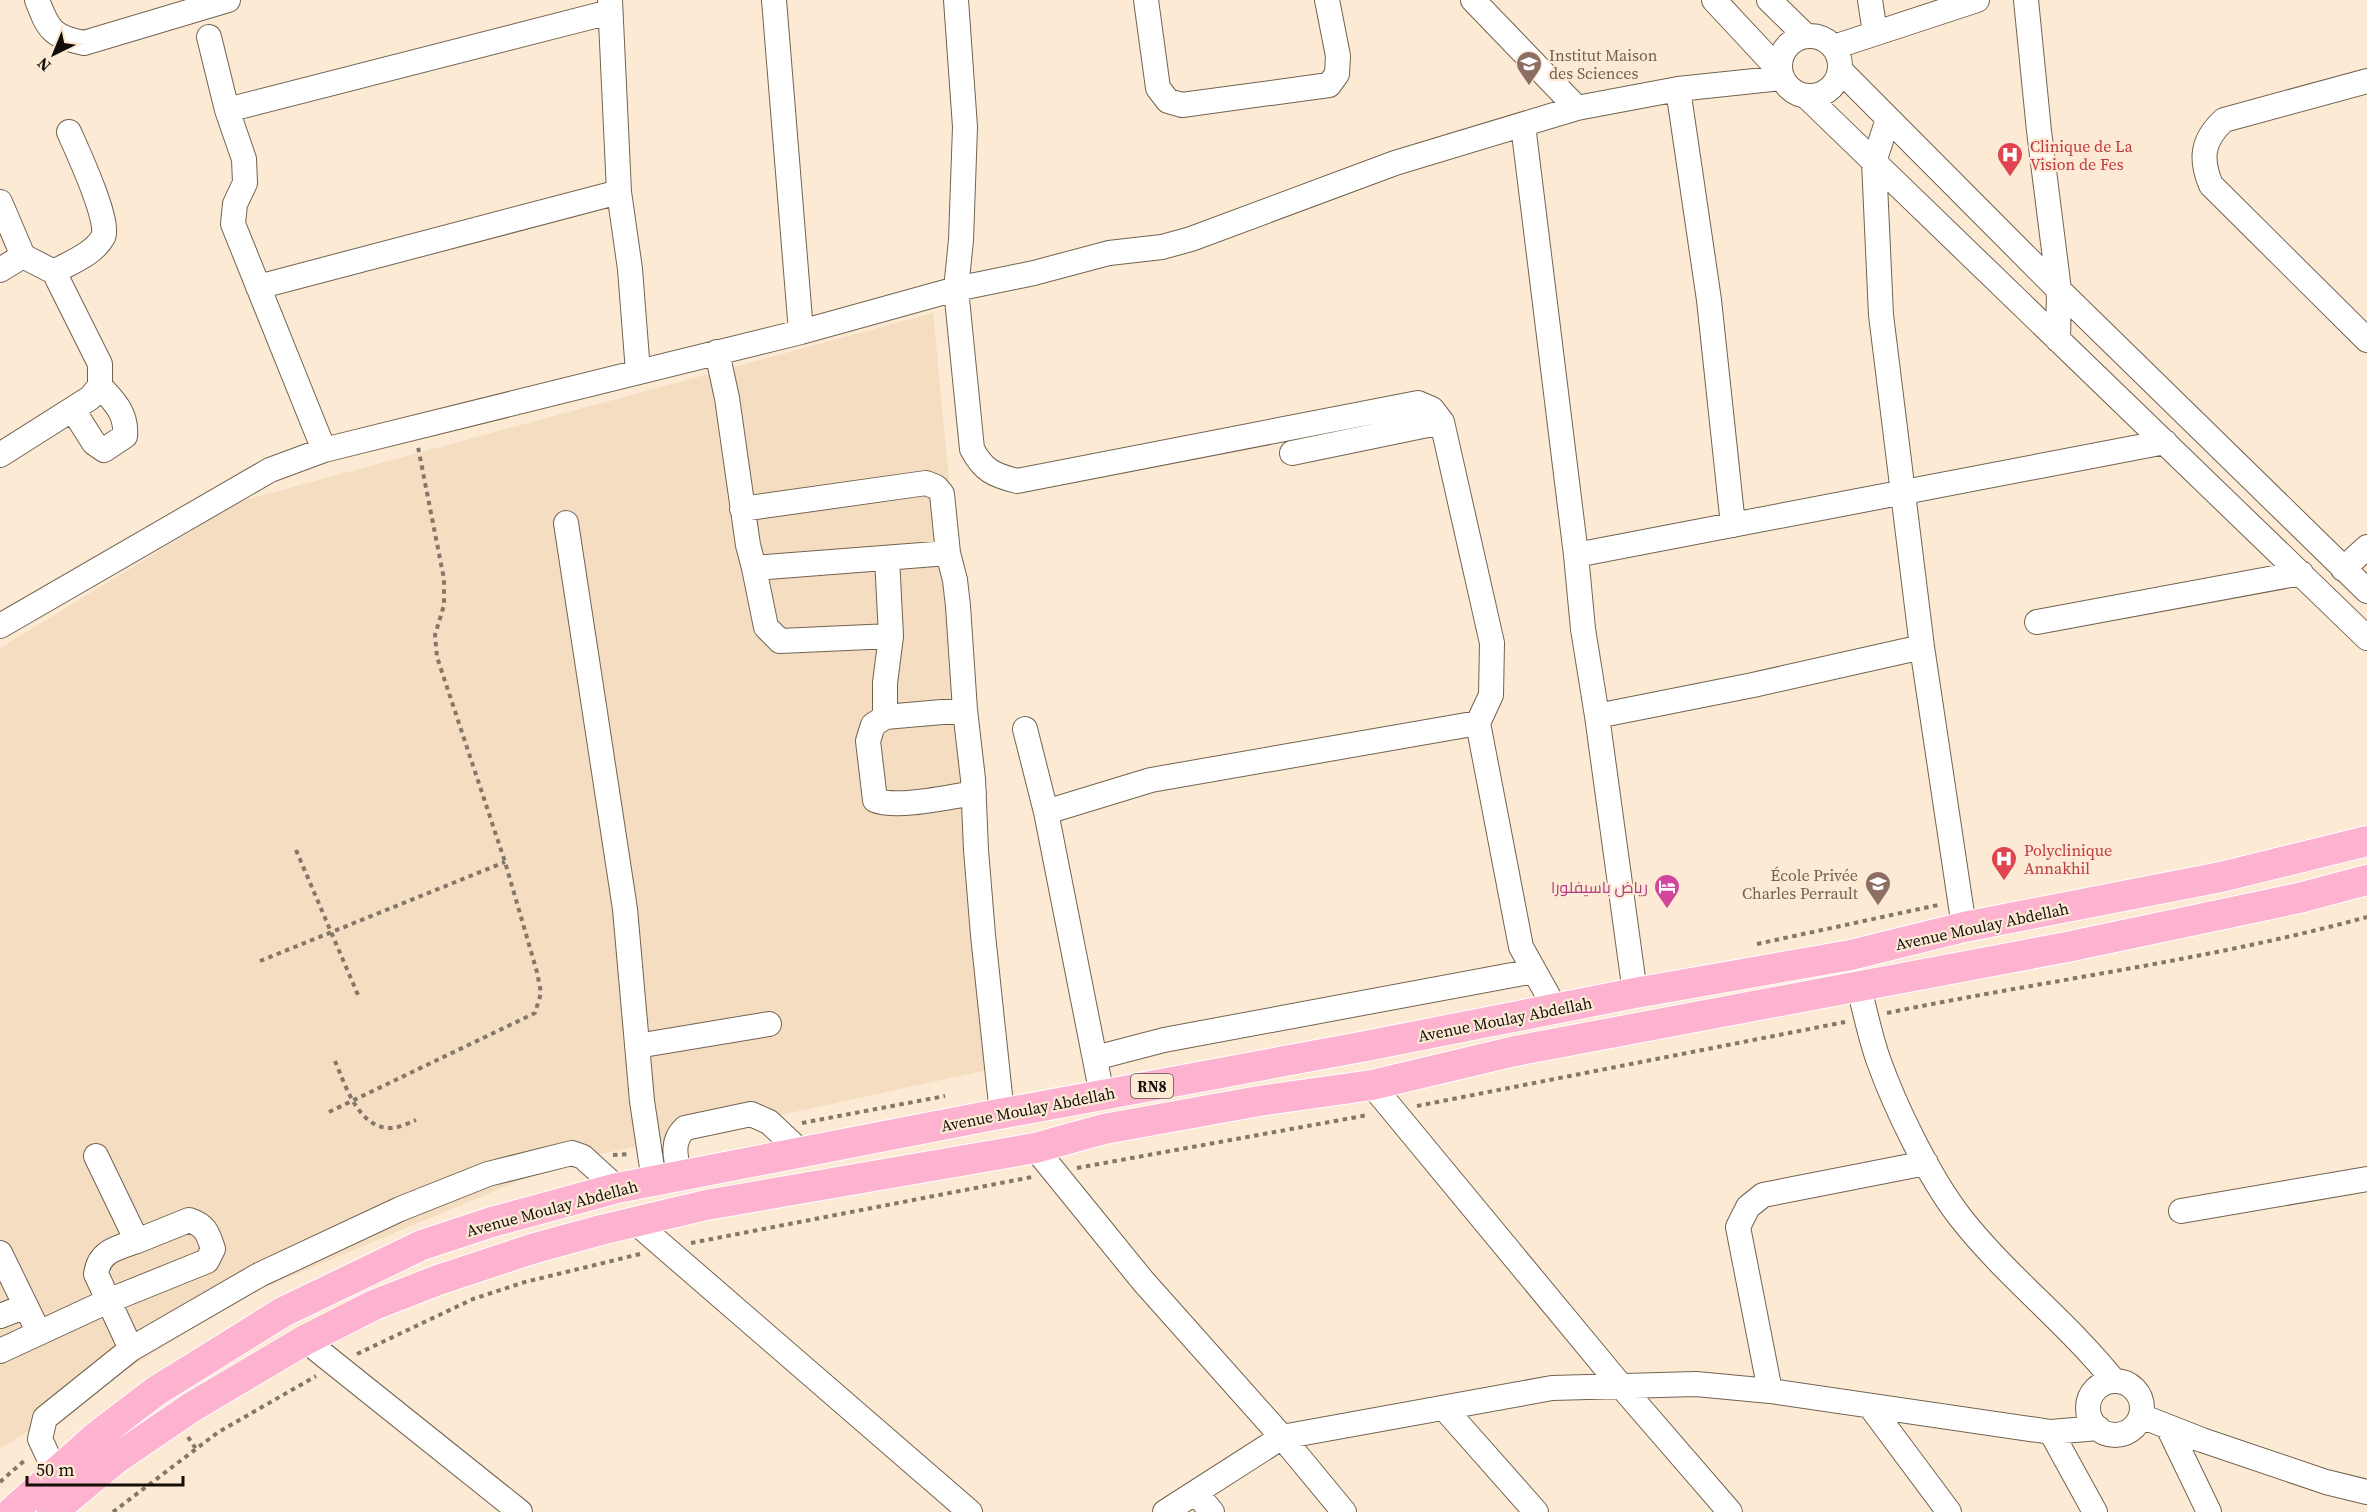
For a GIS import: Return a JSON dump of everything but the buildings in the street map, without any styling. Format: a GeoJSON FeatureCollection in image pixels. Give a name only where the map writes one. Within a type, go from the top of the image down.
{"type":"FeatureCollection","features":[{"type":"Feature","properties":{"kind":"main road","name":"Avenue Moulay Abdellah"},"geometry":{"type":"LineString","coordinates":[[12,1512],[97,1436],[156,1391],[283,1312],[422,1245],[492,1222],[617,1188],[1366,1047],[1635,993],[1851,955],[1964,927],[2221,878],[2367,841]]}},
{"type":"Feature","properties":{"kind":"main road","name":"Avenue Moulay Abdellah"},"geometry":{"type":"LineString","coordinates":[[52,1512],[117,1458],[183,1413],[305,1340],[374,1305],[438,1280],[536,1248],[634,1221],[830,1183],[1035,1148],[1104,1129],[1259,1101],[1372,1085],[1515,1051],[1859,988],[2192,921],[2367,880]]}},
{"type":"Feature","properties":{"kind":"street"},"geometry":{"type":"LineString","coordinates":[[37,0],[46,24],[63,39],[84,43],[228,0]]}},
{"type":"Feature","properties":{"kind":"street"},"geometry":{"type":"LineString","coordinates":[[774,0],[801,332]]}},
{"type":"Feature","properties":{"kind":"street"},"geometry":{"type":"LineString","coordinates":[[956,0],[965,127],[962,240],[956,289],[972,449],[980,465],[999,477],[1017,481],[1418,403],[1432,409],[1442,422],[1492,643],[1491,695],[1478,723],[1521,947],[1556,1008]]}},
{"type":"Feature","properties":{"kind":"street"},"geometry":{"type":"LineString","coordinates":[[1146,0],[1158,88],[1168,101],[1182,105],[1329,85],[1337,74],[1338,56],[1327,0]]}},
{"type":"Feature","properties":{"kind":"street"},"geometry":{"type":"LineString","coordinates":[[1473,0],[1577,108]]}},
{"type":"Feature","properties":{"kind":"street"},"geometry":{"type":"LineString","coordinates":[[1714,0],[1735,20],[1792,90],[1806,96],[2367,638]]}},
{"type":"Feature","properties":{"kind":"street"},"geometry":{"type":"LineString","coordinates":[[1768,0],[1805,35]]}},
{"type":"Feature","properties":{"kind":"street"},"geometry":{"type":"LineString","coordinates":[[1870,0],[1875,33]]}},
{"type":"Feature","properties":{"kind":"street"},"geometry":{"type":"LineString","coordinates":[[1837,58],[1875,33],[1977,0]]}},
{"type":"Feature","properties":{"kind":"street"},"geometry":{"type":"LineString","coordinates":[[2026,0],[2039,131],[2059,290],[2058,340]]}},
{"type":"Feature","properties":{"kind":"street"},"geometry":{"type":"LineString","coordinates":[[227,110],[610,6],[619,192],[630,269],[638,372]]}},
{"type":"Feature","properties":{"kind":"street"},"geometry":{"type":"LineString","coordinates":[[1781,75],[1781,55],[1791,42],[1805,35],[1821,37],[1888,119],[2367,591]]}},
{"type":"Feature","properties":{"kind":"street"},"geometry":{"type":"LineString","coordinates":[[209,37],[227,110],[244,159],[245,183],[236,204],[233,224],[324,450]]}},
{"type":"Feature","properties":{"kind":"street"},"geometry":{"type":"LineString","coordinates":[[1806,96],[1821,94],[1834,85],[1837,58]]}},
{"type":"Feature","properties":{"kind":"street"},"geometry":{"type":"LineString","coordinates":[[0,626],[270,470],[324,450],[801,332],[956,289],[1035,273],[1109,253],[1162,247],[1191,239],[1395,163],[1577,108],[1678,89],[1781,75]]}},
{"type":"Feature","properties":{"kind":"street"},"geometry":{"type":"LineString","coordinates":[[2367,81],[2224,120],[2213,130],[2205,148],[2205,172],[2211,186],[2367,340]]}},
{"type":"Feature","properties":{"kind":"street"},"geometry":{"type":"LineString","coordinates":[[1678,89],[1709,300],[1733,525]]}},
{"type":"Feature","properties":{"kind":"street"},"geometry":{"type":"LineString","coordinates":[[1888,119],[1874,162],[1881,315],[1922,647],[1964,927]]}},
{"type":"Feature","properties":{"kind":"street"},"geometry":{"type":"LineString","coordinates":[[1523,125],[1583,629],[1635,993]]}},
{"type":"Feature","properties":{"kind":"street"},"geometry":{"type":"LineString","coordinates":[[54,272],[96,247],[105,236],[104,219],[69,132]]}},
{"type":"Feature","properties":{"kind":"street"},"geometry":{"type":"LineString","coordinates":[[258,287],[619,192]]}},
{"type":"Feature","properties":{"kind":"street"},"geometry":{"type":"LineString","coordinates":[[0,202],[23,256],[54,272],[100,364],[100,386],[90,398],[0,455]]}},
{"type":"Feature","properties":{"kind":"street"},"geometry":{"type":"LineString","coordinates":[[0,270],[23,256]]}},
{"type":"Feature","properties":{"kind":"street"},"geometry":{"type":"LineString","coordinates":[[717,352],[727,398],[748,545],[766,627],[780,641],[891,636]]}},
{"type":"Feature","properties":{"kind":"street"},"geometry":{"type":"LineString","coordinates":[[74,410],[94,443],[104,450],[125,436],[126,424],[119,407],[100,386]]}},
{"type":"Feature","properties":{"kind":"street"},"geometry":{"type":"LineString","coordinates":[[1293,453],[1442,422]]}},
{"type":"Feature","properties":{"kind":"street"},"geometry":{"type":"LineString","coordinates":[[1576,555],[2165,442]]}},
{"type":"Feature","properties":{"kind":"street"},"geometry":{"type":"LineString","coordinates":[[742,509],[926,483],[936,487],[942,494],[948,553],[956,589],[974,793],[983,935],[1002,1114]]}},
{"type":"Feature","properties":{"kind":"street"},"geometry":{"type":"LineString","coordinates":[[566,523],[625,909],[642,1101],[667,1179]]}},
{"type":"Feature","properties":{"kind":"street"},"geometry":{"type":"LineString","coordinates":[[2343,569],[2367,547]]}},
{"type":"Feature","properties":{"kind":"street"},"geometry":{"type":"LineString","coordinates":[[754,568],[948,553]]}},
{"type":"Feature","properties":{"kind":"street"},"geometry":{"type":"LineString","coordinates":[[885,717],[885,683],[891,636],[887,558]]}},
{"type":"Feature","properties":{"kind":"street"},"geometry":{"type":"LineString","coordinates":[[2037,622],[2301,573]]}},
{"type":"Feature","properties":{"kind":"street"},"geometry":{"type":"LineString","coordinates":[[1597,716],[1753,685],[1922,647]]}},
{"type":"Feature","properties":{"kind":"street"},"geometry":{"type":"LineString","coordinates":[[965,710],[885,717],[873,725],[868,741],[875,800],[884,804],[898,804],[974,793]]}},
{"type":"Feature","properties":{"kind":"street"},"geometry":{"type":"LineString","coordinates":[[1046,812],[1151,780],[1478,723]]}},
{"type":"Feature","properties":{"kind":"street"},"geometry":{"type":"LineString","coordinates":[[1024,729],[1046,812],[1102,1095]]}},
{"type":"Feature","properties":{"kind":"street"},"geometry":{"type":"LineString","coordinates":[[1095,1058],[1164,1040],[1534,971]]}},
{"type":"Feature","properties":{"kind":"street"},"geometry":{"type":"LineString","coordinates":[[1859,988],[1878,1059],[1926,1163],[1960,1217],[2010,1273],[2092,1355],[2114,1381]]}},
{"type":"Feature","properties":{"kind":"street"},"geometry":{"type":"LineString","coordinates":[[638,1046],[769,1024]]}},
{"type":"Feature","properties":{"kind":"street"},"geometry":{"type":"LineString","coordinates":[[1372,1085],[1621,1386],[1730,1512]]}},
{"type":"Feature","properties":{"kind":"street"},"geometry":{"type":"LineString","coordinates":[[667,1179],[678,1135],[685,1128],[751,1114],[769,1122],[802,1153]]}},
{"type":"Feature","properties":{"kind":"street"},"geometry":{"type":"LineString","coordinates":[[1035,1148],[1143,1281],[1282,1437],[1344,1512]]}},
{"type":"Feature","properties":{"kind":"street"},"geometry":{"type":"LineString","coordinates":[[56,1473],[40,1439],[45,1418],[131,1349],[259,1275],[400,1209],[488,1174],[572,1153],[583,1157],[617,1188]]}},
{"type":"Feature","properties":{"kind":"street"},"geometry":{"type":"LineString","coordinates":[[96,1156],[137,1241]]}},
{"type":"Feature","properties":{"kind":"street"},"geometry":{"type":"LineString","coordinates":[[1770,1391],[1738,1227],[1748,1207],[1763,1195],[1926,1163]]}},
{"type":"Feature","properties":{"kind":"street"},"geometry":{"type":"LineString","coordinates":[[2181,1210],[2367,1179]]}},
{"type":"Feature","properties":{"kind":"street"},"geometry":{"type":"LineString","coordinates":[[0,1351],[108,1301],[207,1261],[213,1249],[209,1233],[202,1224],[189,1220],[105,1254],[98,1262],[96,1274],[108,1301],[131,1349]]}},
{"type":"Feature","properties":{"kind":"street"},"geometry":{"type":"LineString","coordinates":[[634,1221],[970,1512]]}},
{"type":"Feature","properties":{"kind":"street"},"geometry":{"type":"LineString","coordinates":[[0,1254],[39,1333]]}},
{"type":"Feature","properties":{"kind":"street"},"geometry":{"type":"LineString","coordinates":[[0,1316],[26,1306]]}},
{"type":"Feature","properties":{"kind":"street"},"geometry":{"type":"LineString","coordinates":[[305,1340],[520,1512]]}},
{"type":"Feature","properties":{"kind":"street"},"geometry":{"type":"LineString","coordinates":[[2124,1382],[2140,1396],[2141,1416],[2136,1426],[2127,1432],[2106,1433],[2098,1428],[2091,1419],[2088,1409],[2090,1399],[2103,1383],[2124,1382]]}},
{"type":"Feature","properties":{"kind":"street"},"geometry":{"type":"LineString","coordinates":[[1165,1512],[1282,1437],[1552,1388],[1696,1384],[1770,1391],[2051,1432],[2098,1428]]}},
{"type":"Feature","properties":{"kind":"street"},"geometry":{"type":"LineString","coordinates":[[1870,1406],[1949,1512]]}},
{"type":"Feature","properties":{"kind":"street"},"geometry":{"type":"LineString","coordinates":[[1444,1408],[1536,1512]]}},
{"type":"Feature","properties":{"kind":"street"},"geometry":{"type":"LineString","coordinates":[[2141,1416],[2169,1429],[2326,1482],[2367,1492]]}},
{"type":"Feature","properties":{"kind":"street"},"geometry":{"type":"LineString","coordinates":[[2169,1429],[2209,1512]]}},
{"type":"Feature","properties":{"kind":"street"},"geometry":{"type":"LineString","coordinates":[[2051,1432],[2095,1512]]}},
{"type":"Feature","properties":{"kind":"street"},"geometry":{"type":"LineString","coordinates":[[1196,1493],[1212,1512]]}},
{"type":"Feature","properties":{"kind":"path"},"geometry":{"type":"LineString","coordinates":[[329,1112],[535,1013],[541,993],[505,862],[437,657],[435,635],[444,605],[444,579],[419,459],[416,427]]}},
{"type":"Feature","properties":{"kind":"path"},"geometry":{"type":"LineString","coordinates":[[296,850],[358,995]]}},
{"type":"Feature","properties":{"kind":"path"},"geometry":{"type":"LineString","coordinates":[[260,961],[505,862]]}},
{"type":"Feature","properties":{"kind":"path"},"geometry":{"type":"LineString","coordinates":[[113,1512],[217,1433],[335,1364],[473,1299],[525,1282],[666,1248],[1055,1172],[1393,1111],[1964,997],[2218,952],[2367,917]]}},
{"type":"Feature","properties":{"kind":"path"},"geometry":{"type":"LineString","coordinates":[[335,1061],[352,1101],[372,1124],[393,1128],[416,1120]]}},
{"type":"Feature","properties":{"kind":"shaded area"},"geometry":{"type":"Polygon","coordinates":[[[933,313],[1006,1066],[564,1162],[244,1296],[0,1449],[0,648],[241,501],[933,313]]]}},
{"type":"Feature","properties":{"kind":"place","name":"Institut Maison des Sciences"},"geometry":{"type":"Point","coordinates":[1529,87]}},
{"type":"Feature","properties":{"kind":"place","name":"Clinique de La Vision de Fes"},"geometry":{"type":"Point","coordinates":[2010,178]}},
{"type":"Feature","properties":{"kind":"place","name":"Polyclinique Annakhil"},"geometry":{"type":"Point","coordinates":[2004,882]}},
{"type":"Feature","properties":{"kind":"place","name":"École Privée Charles Perrault"},"geometry":{"type":"Point","coordinates":[1878,907]}},
{"type":"Feature","properties":{"kind":"place","name":"رياض باسيفلورا"},"geometry":{"type":"Point","coordinates":[1667,910]}}]}
